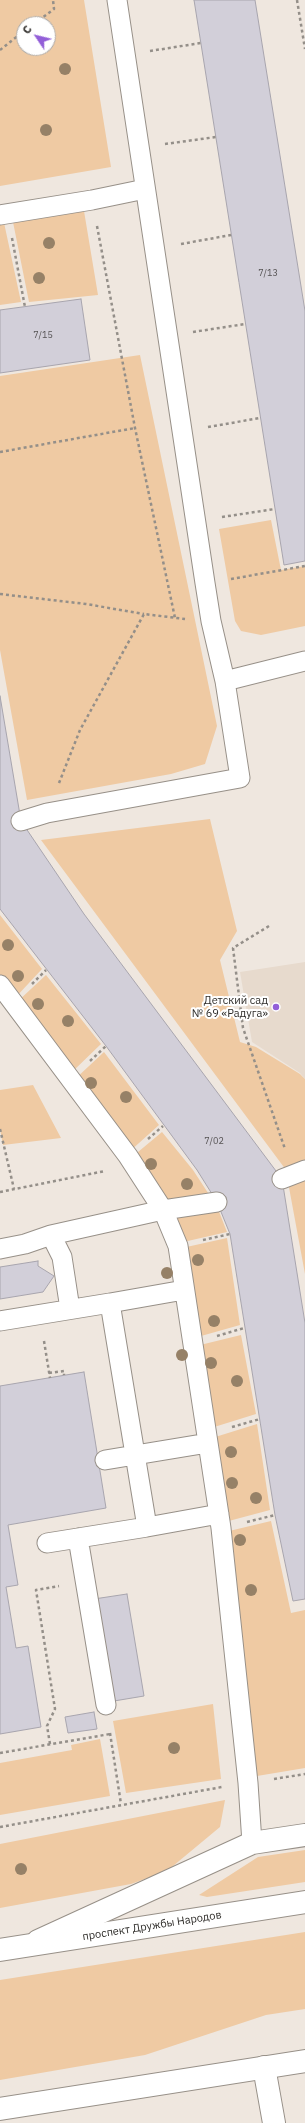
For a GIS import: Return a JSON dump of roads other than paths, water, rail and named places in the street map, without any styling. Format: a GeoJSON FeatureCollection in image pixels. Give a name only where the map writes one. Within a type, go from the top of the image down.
{"type":"FeatureCollection","features":[{"type":"Feature","properties":{"kind":"main road"},"geometry":{"type":"LineString","coordinates":[[29,1945],[252,1843],[305,1835]]}},
{"type":"Feature","properties":{"kind":"main road","name":"проспект Дружбы Народов"},"geometry":{"type":"LineString","coordinates":[[0,1950],[305,1902]]}},
{"type":"Feature","properties":{"kind":"main road"},"geometry":{"type":"LineString","coordinates":[[0,2109],[305,2061]]}},
{"type":"Feature","properties":{"kind":"main road"},"geometry":{"type":"LineString","coordinates":[[264,2067],[274,2123]]}},
{"type":"Feature","properties":{"kind":"lane"},"geometry":{"type":"LineString","coordinates":[[20,821],[47,813],[240,778],[225,681],[211,620],[205,583],[197,520],[182,431],[117,0]]}},
{"type":"Feature","properties":{"kind":"lane"},"geometry":{"type":"LineString","coordinates":[[4,214],[92,200],[145,188]]}},
{"type":"Feature","properties":{"kind":"lane"},"geometry":{"type":"LineString","coordinates":[[225,681],[305,661]]}},
{"type":"Feature","properties":{"kind":"lane"},"geometry":{"type":"LineString","coordinates":[[0,985],[134,1165],[163,1210],[178,1246],[219,1514],[248,1783],[252,1843]]}},
{"type":"Feature","properties":{"kind":"lane"},"geometry":{"type":"LineString","coordinates":[[0,1248],[25,1244],[51,1235],[163,1210],[217,1202]]}},
{"type":"Feature","properties":{"kind":"lane"},"geometry":{"type":"LineString","coordinates":[[51,1235],[62,1257],[70,1309]]}},
{"type":"Feature","properties":{"kind":"lane"},"geometry":{"type":"LineString","coordinates":[[0,1321],[184,1290]]}},
{"type":"Feature","properties":{"kind":"lane"},"geometry":{"type":"LineString","coordinates":[[110,1303],[146,1526]]}},
{"type":"Feature","properties":{"kind":"lane"},"geometry":{"type":"LineString","coordinates":[[105,1460],[208,1443]]}},
{"type":"Feature","properties":{"kind":"lane"},"geometry":{"type":"LineString","coordinates":[[47,1543],[219,1514]]}},
{"type":"Feature","properties":{"kind":"lane"},"geometry":{"type":"LineString","coordinates":[[78,1538],[106,1705]]}},
{"type":"Feature","properties":{"kind":"place","name":"Детский сад № 69 «Радуга»"},"geometry":{"type":"Point","coordinates":[276,1007]}}]}
